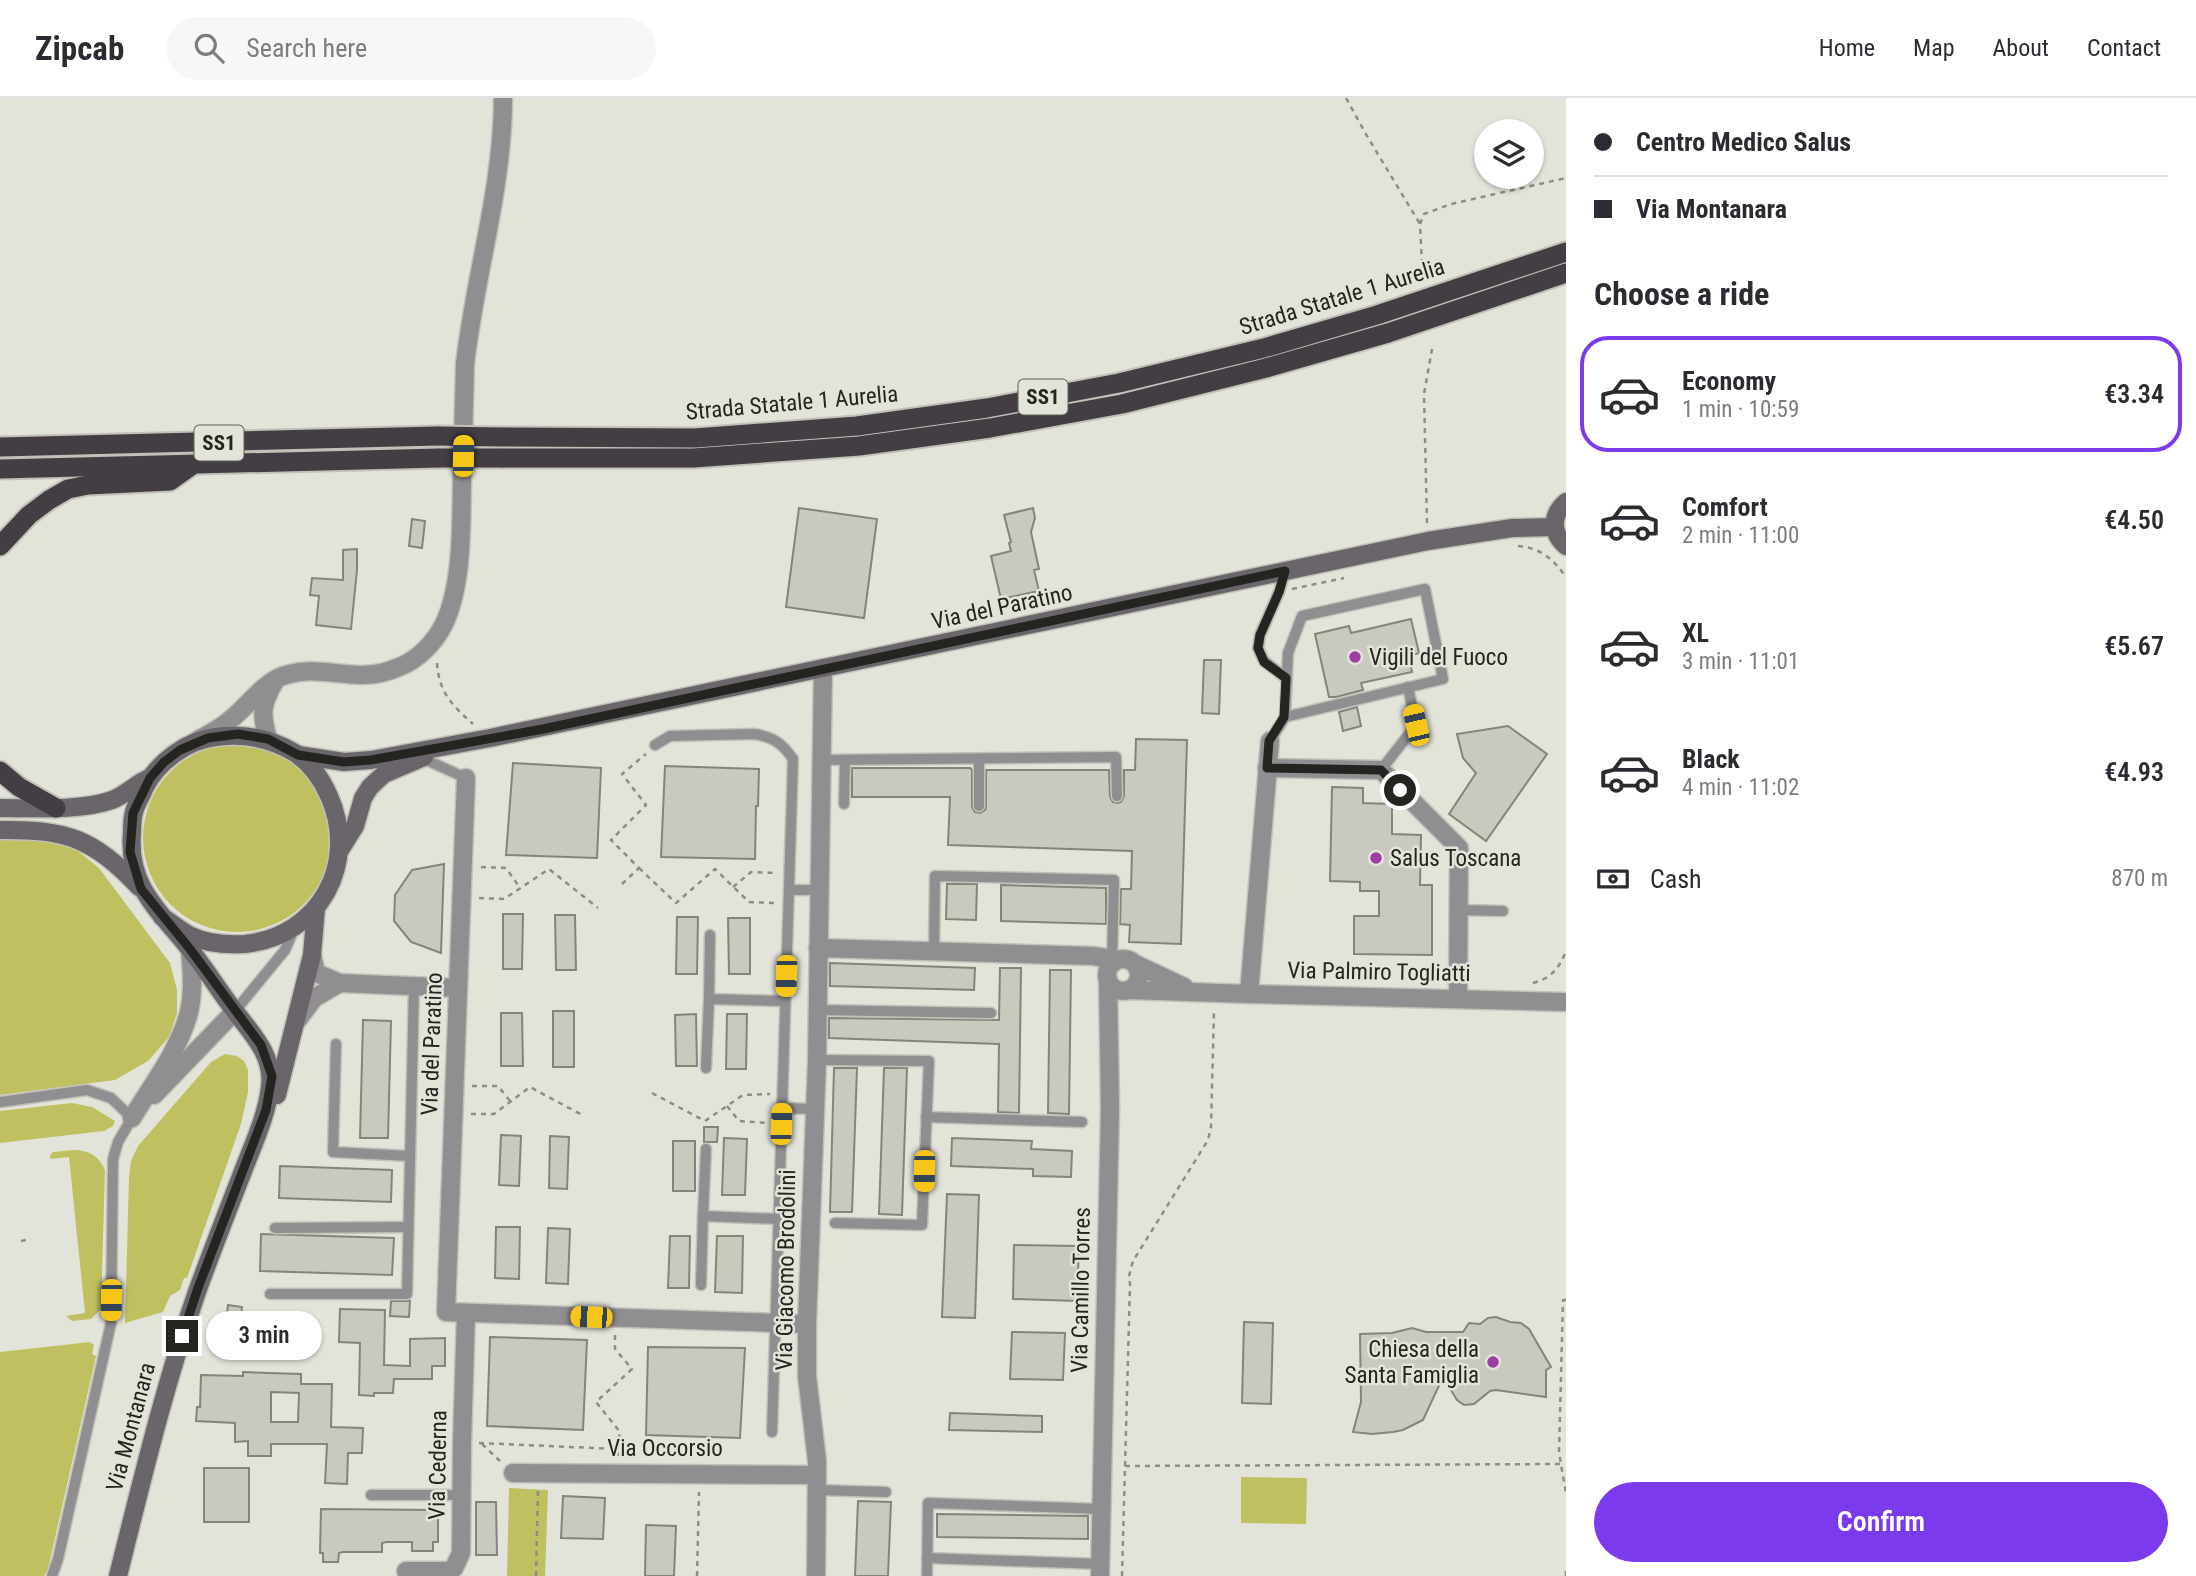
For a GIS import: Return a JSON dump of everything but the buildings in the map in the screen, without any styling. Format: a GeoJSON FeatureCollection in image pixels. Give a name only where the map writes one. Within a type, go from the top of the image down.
{"type":"FeatureCollection","features":[{"type":"Feature","properties":{"kind":"highway","name":"Strada Statale 1 Aurelia"},"geometry":{"type":"LineString","coordinates":[[0,447],[438,436],[695,438],[858,426],[987,408],[1119,383],[1264,348],[1377,316],[1566,252]]}},
{"type":"Feature","properties":{"kind":"highway","name":"Strada Statale 1 Aurelia"},"geometry":{"type":"LineString","coordinates":[[0,469],[439,458],[693,458],[859,446],[990,428],[1122,404],[1266,368],[1388,333],[1566,273]]}},
{"type":"Feature","properties":{"kind":"highway"},"geometry":{"type":"LineString","coordinates":[[0,545],[29,515],[49,499],[68,489],[88,485],[170,481],[192,466]]}},
{"type":"Feature","properties":{"kind":"highway"},"geometry":{"type":"LineString","coordinates":[[0,771],[19,788],[56,808]]}},
{"type":"Feature","properties":{"kind":"main road"},"geometry":{"type":"LineString","coordinates":[[1566,502],[1556,514],[1555,527],[1560,540],[1566,546]]}},
{"type":"Feature","properties":{"kind":"main road","name":"Via del Paratino"},"geometry":{"type":"LineString","coordinates":[[461,743],[823,670],[1428,541],[1512,528],[1555,527]]}},
{"type":"Feature","properties":{"kind":"main road"},"geometry":{"type":"LineString","coordinates":[[141,889],[130,852],[133,813],[150,778],[164,762],[180,750],[208,738],[238,734],[268,739],[298,755],[323,781],[338,814],[340,850]]}},
{"type":"Feature","properties":{"kind":"main road"},"geometry":{"type":"LineString","coordinates":[[298,755],[344,762],[371,760],[461,743]]}},
{"type":"Feature","properties":{"kind":"main road"},"geometry":{"type":"LineString","coordinates":[[162,917],[192,937],[227,946],[263,942],[296,927],[316,908],[332,881],[340,850],[355,825],[369,787],[384,774],[461,743]]}},
{"type":"Feature","properties":{"kind":"main road"},"geometry":{"type":"LineString","coordinates":[[0,808],[56,808],[111,801],[150,778]]}},
{"type":"Feature","properties":{"kind":"main road"},"geometry":{"type":"LineString","coordinates":[[0,830],[70,835],[111,859],[141,889],[190,949],[261,1045],[272,1076],[266,1110],[257,1135]]}},
{"type":"Feature","properties":{"kind":"main road"},"geometry":{"type":"LineString","coordinates":[[257,1135],[267,1122],[277,1093],[312,955],[316,908]]}},
{"type":"Feature","properties":{"kind":"main road","name":"Via Montanara"},"geometry":{"type":"LineString","coordinates":[[118,1576],[174,1360],[198,1288],[257,1135]]}},
{"type":"Feature","properties":{"kind":"street"},"geometry":{"type":"LineString","coordinates":[[180,750],[228,723],[256,694],[276,679],[308,671],[365,675],[382,673],[408,663],[436,639],[444,623],[452,604],[460,551],[468,334],[496,187],[503,98]]}},
{"type":"Feature","properties":{"kind":"street","name":"Via Giacomo Brodolini"},"geometry":{"type":"LineString","coordinates":[[816,1576],[817,1482],[807,1376],[807,1324],[817,1060],[823,670]]}},
{"type":"Feature","properties":{"kind":"street"},"geometry":{"type":"LineString","coordinates":[[268,739],[262,716],[267,695],[276,679]]}},
{"type":"Feature","properties":{"kind":"street"},"geometry":{"type":"LineString","coordinates":[[1249,995],[1269,741]]}},
{"type":"Feature","properties":{"kind":"street"},"geometry":{"type":"LineString","coordinates":[[1267,768],[1381,770],[1459,848],[1458,998]]}},
{"type":"Feature","properties":{"kind":"street","name":"Via del Paratino"},"geometry":{"type":"LineString","coordinates":[[466,778],[446,1312],[466,1313]]}},
{"type":"Feature","properties":{"kind":"street","name":"Via Palmiro Togliatti"},"geometry":{"type":"LineString","coordinates":[[818,948],[1093,956],[1106,958],[1118,981],[1194,992],[1565,1000]]}},
{"type":"Feature","properties":{"kind":"street"},"geometry":{"type":"LineString","coordinates":[[132,1118],[178,1043],[189,1013],[192,980],[190,949]]}},
{"type":"Feature","properties":{"kind":"street"},"geometry":{"type":"LineString","coordinates":[[312,955],[316,973],[340,984],[458,988]]}},
{"type":"Feature","properties":{"kind":"street"},"geometry":{"type":"LineString","coordinates":[[1126,959],[1135,964],[1139,978],[1133,987],[1118,981],[1116,961],[1126,959]]}},
{"type":"Feature","properties":{"kind":"street","name":"Via Palmiro Togliatti"},"geometry":{"type":"LineString","coordinates":[[1135,964],[1194,992]]}},
{"type":"Feature","properties":{"kind":"street","name":"Via Camillo Torres"},"geometry":{"type":"LineString","coordinates":[[1100,1570],[1110,1109],[1109,1004],[1118,981]]}},
{"type":"Feature","properties":{"kind":"street"},"geometry":{"type":"LineString","coordinates":[[295,1023],[314,998],[340,984]]}},
{"type":"Feature","properties":{"kind":"street"},"geometry":{"type":"LineString","coordinates":[[132,1118],[235,1012]]}},
{"type":"Feature","properties":{"kind":"street"},"geometry":{"type":"LineString","coordinates":[[466,1313],[807,1324]]}},
{"type":"Feature","properties":{"kind":"street","name":"Via Cederna"},"geometry":{"type":"LineString","coordinates":[[406,1571],[449,1571],[454,1568],[461,1553],[466,1313]]}},
{"type":"Feature","properties":{"kind":"street","name":"Via Occorsio"},"geometry":{"type":"LineString","coordinates":[[513,1473],[699,1473],[817,1482]]}},
{"type":"Feature","properties":{"kind":"lane"},"geometry":{"type":"LineString","coordinates":[[1285,571],[1260,635],[1258,648],[1264,662],[1286,678]]}},
{"type":"Feature","properties":{"kind":"lane"},"geometry":{"type":"LineString","coordinates":[[1269,741],[1284,717],[1288,653],[1302,616],[1425,589],[1443,679],[1284,717]]}},
{"type":"Feature","properties":{"kind":"lane"},"geometry":{"type":"LineString","coordinates":[[1381,770],[1416,725],[1408,687]]}},
{"type":"Feature","properties":{"kind":"lane"},"geometry":{"type":"LineString","coordinates":[[655,746],[670,736],[754,734],[778,741],[793,759],[772,1432]]}},
{"type":"Feature","properties":{"kind":"lane"},"geometry":{"type":"LineString","coordinates":[[821,760],[1116,757],[1117,796]]}},
{"type":"Feature","properties":{"kind":"lane"},"geometry":{"type":"LineString","coordinates":[[421,758],[466,778]]}},
{"type":"Feature","properties":{"kind":"lane"},"geometry":{"type":"LineString","coordinates":[[979,759],[979,806]]}},
{"type":"Feature","properties":{"kind":"lane"},"geometry":{"type":"LineString","coordinates":[[844,804],[845,760]]}},
{"type":"Feature","properties":{"kind":"lane"},"geometry":{"type":"LineString","coordinates":[[934,951],[935,876],[1114,880],[1118,981]]}},
{"type":"Feature","properties":{"kind":"lane"},"geometry":{"type":"LineString","coordinates":[[789,890],[819,890]]}},
{"type":"Feature","properties":{"kind":"lane"},"geometry":{"type":"LineString","coordinates":[[1458,910],[1503,911]]}},
{"type":"Feature","properties":{"kind":"lane"},"geometry":{"type":"LineString","coordinates":[[235,1012],[285,950],[296,927]]}},
{"type":"Feature","properties":{"kind":"lane"},"geometry":{"type":"LineString","coordinates":[[706,1068],[710,935]]}},
{"type":"Feature","properties":{"kind":"lane"},"geometry":{"type":"LineString","coordinates":[[270,1294],[407,1294],[414,986]]}},
{"type":"Feature","properties":{"kind":"lane"},"geometry":{"type":"LineString","coordinates":[[709,999],[785,1000]]}},
{"type":"Feature","properties":{"kind":"lane"},"geometry":{"type":"LineString","coordinates":[[817,1010],[991,1013]]}},
{"type":"Feature","properties":{"kind":"lane"},"geometry":{"type":"LineString","coordinates":[[336,1044],[333,1152],[410,1156]]}},
{"type":"Feature","properties":{"kind":"lane"},"geometry":{"type":"LineString","coordinates":[[817,1060],[929,1061],[922,1225],[835,1223]]}},
{"type":"Feature","properties":{"kind":"lane"},"geometry":{"type":"LineString","coordinates":[[0,1102],[87,1090],[111,1098],[132,1118],[118,1142],[113,1159],[110,1323],[52,1576]]}},
{"type":"Feature","properties":{"kind":"lane"},"geometry":{"type":"LineString","coordinates":[[782,1108],[815,1109]]}},
{"type":"Feature","properties":{"kind":"lane"},"geometry":{"type":"LineString","coordinates":[[926,1117],[1082,1122]]}},
{"type":"Feature","properties":{"kind":"lane"},"geometry":{"type":"LineString","coordinates":[[701,1285],[706,1149]]}},
{"type":"Feature","properties":{"kind":"lane"},"geometry":{"type":"LineString","coordinates":[[703,1216],[778,1219]]}},
{"type":"Feature","properties":{"kind":"lane"},"geometry":{"type":"LineString","coordinates":[[275,1228],[408,1227]]}},
{"type":"Feature","properties":{"kind":"lane"},"geometry":{"type":"LineString","coordinates":[[817,1482],[886,1492]]}},
{"type":"Feature","properties":{"kind":"lane"},"geometry":{"type":"LineString","coordinates":[[371,1495],[461,1495]]}},
{"type":"Feature","properties":{"kind":"lane"},"geometry":{"type":"LineString","coordinates":[[927,1576],[928,1503],[1101,1509]]}},
{"type":"Feature","properties":{"kind":"lane"},"geometry":{"type":"LineString","coordinates":[[927,1558],[1100,1570]]}},
{"type":"Feature","properties":{"kind":"path"},"geometry":{"type":"LineString","coordinates":[[1346,98],[1420,224]]}},
{"type":"Feature","properties":{"kind":"path"},"geometry":{"type":"LineString","coordinates":[[1422,264],[1420,224],[1424,214],[1433,209],[1566,178]]}},
{"type":"Feature","properties":{"kind":"path"},"geometry":{"type":"LineString","coordinates":[[1428,541],[1424,394],[1432,348]]}},
{"type":"Feature","properties":{"kind":"path"},"geometry":{"type":"LineString","coordinates":[[1513,546],[1539,550],[1558,565],[1566,577]]}},
{"type":"Feature","properties":{"kind":"path"},"geometry":{"type":"LineString","coordinates":[[1279,592],[1345,578]]}},
{"type":"Feature","properties":{"kind":"path"},"geometry":{"type":"LineString","coordinates":[[436,639],[438,674],[449,702],[490,738]]}},
{"type":"Feature","properties":{"kind":"path"},"geometry":{"type":"LineString","coordinates":[[655,746],[622,774],[646,805],[611,841],[676,903],[715,869],[749,902],[789,904]]}},
{"type":"Feature","properties":{"kind":"path"},"geometry":{"type":"LineString","coordinates":[[463,866],[506,868],[520,888]]}},
{"type":"Feature","properties":{"kind":"path"},"geometry":{"type":"LineString","coordinates":[[622,884],[639,867]]}},
{"type":"Feature","properties":{"kind":"path"},"geometry":{"type":"LineString","coordinates":[[462,898],[504,899],[549,869],[598,908]]}},
{"type":"Feature","properties":{"kind":"path"},"geometry":{"type":"LineString","coordinates":[[733,887],[751,872],[790,873]]}},
{"type":"Feature","properties":{"kind":"path"},"geometry":{"type":"LineString","coordinates":[[1122,1576],[1130,1269],[1208,1140],[1211,1127],[1214,993]]}},
{"type":"Feature","properties":{"kind":"path"},"geometry":{"type":"LineString","coordinates":[[454,1086],[498,1086],[511,1102]]}},
{"type":"Feature","properties":{"kind":"path"},"geometry":{"type":"LineString","coordinates":[[453,1114],[494,1114],[530,1087],[584,1116]]}},
{"type":"Feature","properties":{"kind":"path"},"geometry":{"type":"LineString","coordinates":[[652,1093],[705,1121],[743,1095],[782,1093]]}},
{"type":"Feature","properties":{"kind":"path"},"geometry":{"type":"LineString","coordinates":[[727,1106],[739,1121],[781,1124]]}},
{"type":"Feature","properties":{"kind":"path"},"geometry":{"type":"LineString","coordinates":[[21,1241],[32,1240]]}},
{"type":"Feature","properties":{"kind":"path"},"geometry":{"type":"LineString","coordinates":[[1566,1300],[1563,1300],[1560,1464],[1566,1493]]}},
{"type":"Feature","properties":{"kind":"path"},"geometry":{"type":"LineString","coordinates":[[616,1318],[615,1349],[632,1369],[596,1402],[620,1432],[618,1457]]}},
{"type":"Feature","properties":{"kind":"path"},"geometry":{"type":"LineString","coordinates":[[462,1443],[617,1449]]}},
{"type":"Feature","properties":{"kind":"path"},"geometry":{"type":"LineString","coordinates":[[481,1443],[513,1473]]}},
{"type":"Feature","properties":{"kind":"path"},"geometry":{"type":"LineString","coordinates":[[1125,1466],[1560,1464]]}},
{"type":"Feature","properties":{"kind":"path"},"geometry":{"type":"LineString","coordinates":[[536,1576],[539,1473]]}},
{"type":"Feature","properties":{"kind":"path"},"geometry":{"type":"LineString","coordinates":[[697,1576],[699,1473]]}},
{"type":"Feature","properties":{"kind":"path"},"geometry":{"type":"LineString","coordinates":[[1566,1569],[1566,1576]]}},
{"type":"Feature","properties":{"kind":"shaded area"},"geometry":{"type":"Polygon","coordinates":[[[237,744],[255,745],[273,751],[304,771],[324,802],[330,820],[330,856],[324,874],[304,905],[273,925],[255,931],[237,932],[219,931],[201,925],[170,905],[150,874],[144,856],[143,838],[144,820],[150,802],[170,771],[201,751],[219,745],[237,744]]]}},
{"type":"Feature","properties":{"kind":"shaded area"},"geometry":{"type":"Polygon","coordinates":[[[0,839],[49,839],[78,851],[99,868],[170,963],[177,990],[177,1013],[169,1037],[148,1061],[115,1080],[0,1095],[0,839]]]}},
{"type":"Feature","properties":{"kind":"shaded area"},"geometry":{"type":"Polygon","coordinates":[[[225,1054],[237,1056],[244,1061],[248,1070],[248,1092],[241,1124],[187,1278],[184,1278],[180,1290],[170,1296],[163,1312],[125,1323],[131,1161],[138,1146],[211,1062],[225,1054]]]}},
{"type":"Feature","properties":{"kind":"shaded area"},"geometry":{"type":"Polygon","coordinates":[[[72,1103],[92,1107],[115,1121],[113,1126],[104,1131],[0,1143],[0,1111],[72,1103]]]}},
{"type":"Feature","properties":{"kind":"shaded area"},"geometry":{"type":"Polygon","coordinates":[[[74,1150],[93,1155],[105,1170],[101,1309],[91,1319],[72,1321],[66,1316],[85,1313],[69,1157],[50,1159],[50,1156],[53,1152],[74,1150]]]}},
{"type":"Feature","properties":{"kind":"shaded area"},"geometry":{"type":"Polygon","coordinates":[[[90,1342],[94,1345],[92,1354],[96,1356],[48,1569],[44,1576],[0,1576],[0,1352],[90,1342]]]}},
{"type":"Feature","properties":{"kind":"shaded area"},"geometry":{"type":"Polygon","coordinates":[[[1241,1477],[1307,1478],[1306,1524],[1241,1523],[1241,1477]]]}},
{"type":"Feature","properties":{"kind":"shaded area"},"geometry":{"type":"Polygon","coordinates":[[[509,1488],[548,1490],[545,1576],[507,1576],[509,1488]]]}},
{"type":"Feature","properties":{"kind":"place","name":"Vigili del Fuoco"},"geometry":{"type":"Point","coordinates":[1355,657]}},
{"type":"Feature","properties":{"kind":"place","name":"Salus Toscana"},"geometry":{"type":"Point","coordinates":[1376,858]}},
{"type":"Feature","properties":{"kind":"place","name":"Chiesa della Santa Famiglia"},"geometry":{"type":"Point","coordinates":[1493,1362]}},
{"type":"Feature","properties":{"kind":"route"},"geometry":{"type":"LineString","coordinates":[[182,1336],[266,1110],[272,1076],[261,1045],[190,949],[141,889],[130,852],[133,813],[150,778],[164,762],[180,750],[208,738],[238,734],[268,739],[298,755],[344,762],[371,760],[543,729],[1285,571],[1260,635],[1258,648],[1264,662],[1286,678],[1284,717],[1269,741],[1267,768],[1381,770],[1400,790]]}}]}
